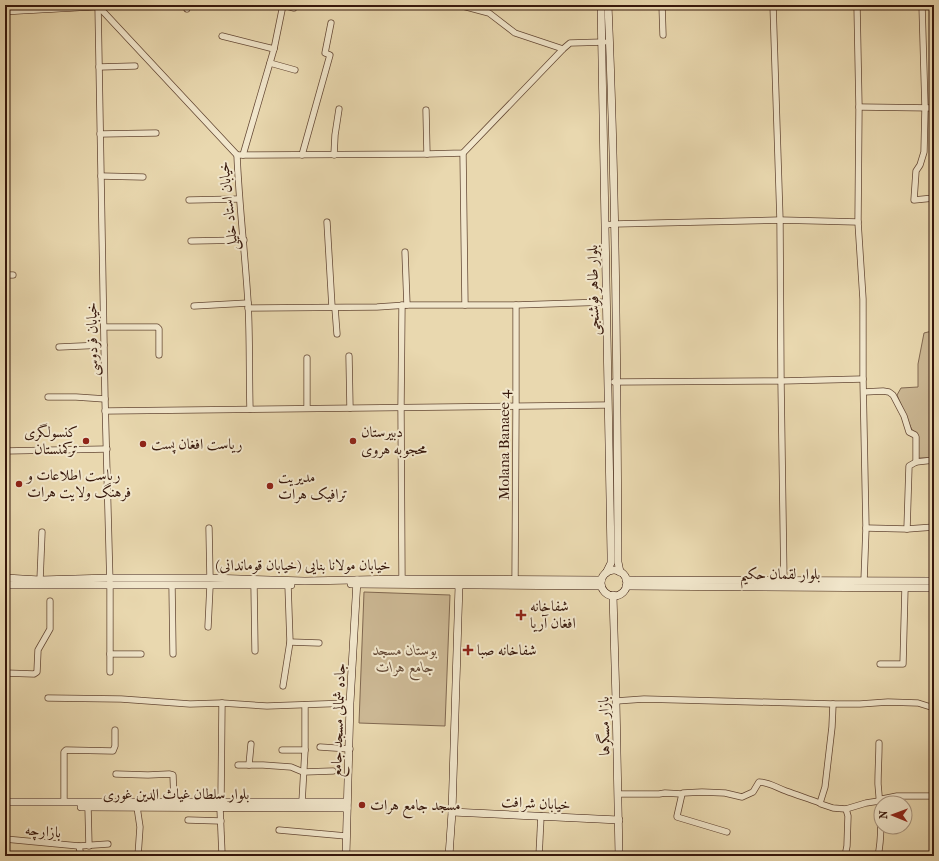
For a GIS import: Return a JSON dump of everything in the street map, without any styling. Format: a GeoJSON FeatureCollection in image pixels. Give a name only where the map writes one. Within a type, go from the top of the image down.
{"type":"FeatureCollection","features":[{"type":"Feature","properties":{"kind":"street"},"geometry":{"type":"LineString","coordinates":[[5,10],[98,5]]}},
{"type":"Feature","properties":{"kind":"street","name":"خیابان فردوسی"},"geometry":{"type":"LineString","coordinates":[[98,5],[105,411],[110,582],[110,672]]}},
{"type":"Feature","properties":{"kind":"street","name":"خیابان استاد خلیلی"},"geometry":{"type":"LineString","coordinates":[[98,5],[240,155],[239,199],[244,240],[248,306],[250,409]]}},
{"type":"Feature","properties":{"kind":"street"},"geometry":{"type":"LineString","coordinates":[[296,5],[294,8],[283,5],[270,63],[240,155],[463,153],[570,43],[609,42]]}},
{"type":"Feature","properties":{"kind":"street"},"geometry":{"type":"LineString","coordinates":[[459,5],[489,13],[516,33],[563,49]]}},
{"type":"Feature","properties":{"kind":"street","name":"بلوار طاهر فوشنجی"},"geometry":{"type":"LineString","coordinates":[[601,5],[611,563],[606,572]]}},
{"type":"Feature","properties":{"kind":"street","name":"بلوار طاهر فوشنجی"},"geometry":{"type":"LineString","coordinates":[[608,5],[617,382],[618,562],[620,572]]}},
{"type":"Feature","properties":{"kind":"street"},"geometry":{"type":"LineString","coordinates":[[662,5],[663,35]]}},
{"type":"Feature","properties":{"kind":"street"},"geometry":{"type":"LineString","coordinates":[[773,5],[780,220],[784,584]]}},
{"type":"Feature","properties":{"kind":"street"},"geometry":{"type":"LineString","coordinates":[[857,5],[859,107],[858,222],[863,299],[866,528],[864,581]]}},
{"type":"Feature","properties":{"kind":"street"},"geometry":{"type":"LineString","coordinates":[[922,5],[925,108],[924,152],[920,165],[916,171],[914,200],[934,198]]}},
{"type":"Feature","properties":{"kind":"street"},"geometry":{"type":"LineString","coordinates":[[302,155],[330,55],[325,53],[331,23]]}},
{"type":"Feature","properties":{"kind":"street"},"geometry":{"type":"LineString","coordinates":[[222,36],[274,49]]}},
{"type":"Feature","properties":{"kind":"street"},"geometry":{"type":"LineString","coordinates":[[270,63],[295,70]]}},
{"type":"Feature","properties":{"kind":"street"},"geometry":{"type":"LineString","coordinates":[[99,67],[135,66]]}},
{"type":"Feature","properties":{"kind":"street"},"geometry":{"type":"LineString","coordinates":[[859,107],[934,108]]}},
{"type":"Feature","properties":{"kind":"street"},"geometry":{"type":"LineString","coordinates":[[334,155],[339,109]]}},
{"type":"Feature","properties":{"kind":"street"},"geometry":{"type":"LineString","coordinates":[[426,110],[427,154]]}},
{"type":"Feature","properties":{"kind":"street"},"geometry":{"type":"LineString","coordinates":[[100,134],[156,133]]}},
{"type":"Feature","properties":{"kind":"street"},"geometry":{"type":"LineString","coordinates":[[463,153],[465,305]]}},
{"type":"Feature","properties":{"kind":"street"},"geometry":{"type":"LineString","coordinates":[[101,176],[143,177]]}},
{"type":"Feature","properties":{"kind":"street"},"geometry":{"type":"LineString","coordinates":[[189,200],[239,199]]}},
{"type":"Feature","properties":{"kind":"street"},"geometry":{"type":"LineString","coordinates":[[605,225],[780,220],[858,222]]}},
{"type":"Feature","properties":{"kind":"street"},"geometry":{"type":"LineString","coordinates":[[327,222],[333,307],[337,334]]}},
{"type":"Feature","properties":{"kind":"street"},"geometry":{"type":"LineString","coordinates":[[191,241],[244,240]]}},
{"type":"Feature","properties":{"kind":"street"},"geometry":{"type":"LineString","coordinates":[[402,582],[401,407],[405,305],[405,252]]}},
{"type":"Feature","properties":{"kind":"street"},"geometry":{"type":"LineString","coordinates":[[5,275],[13,275]]}},
{"type":"Feature","properties":{"kind":"street"},"geometry":{"type":"LineString","coordinates":[[194,306],[333,307],[405,305],[516,305],[606,302]]}},
{"type":"Feature","properties":{"kind":"street","name":"Molana Banaee 4"},"geometry":{"type":"LineString","coordinates":[[515,582],[516,305]]}},
{"type":"Feature","properties":{"kind":"street"},"geometry":{"type":"LineString","coordinates":[[104,327],[157,327],[159,355]]}},
{"type":"Feature","properties":{"kind":"street"},"geometry":{"type":"LineString","coordinates":[[59,346],[104,345]]}},
{"type":"Feature","properties":{"kind":"street"},"geometry":{"type":"LineString","coordinates":[[348,356],[350,408]]}},
{"type":"Feature","properties":{"kind":"street"},"geometry":{"type":"LineString","coordinates":[[307,358],[307,408]]}},
{"type":"Feature","properties":{"kind":"street"},"geometry":{"type":"LineString","coordinates":[[608,381],[781,381],[863,379]]}},
{"type":"Feature","properties":{"kind":"street"},"geometry":{"type":"LineString","coordinates":[[864,392],[884,391],[893,395],[904,416],[909,432],[916,437],[916,462]]}},
{"type":"Feature","properties":{"kind":"street"},"geometry":{"type":"LineString","coordinates":[[48,397],[105,399]]}},
{"type":"Feature","properties":{"kind":"street"},"geometry":{"type":"LineString","coordinates":[[105,411],[608,405]]}},
{"type":"Feature","properties":{"kind":"street"},"geometry":{"type":"LineString","coordinates":[[5,451],[106,450]]}},
{"type":"Feature","properties":{"kind":"street"},"geometry":{"type":"LineString","coordinates":[[907,529],[909,466],[916,462],[934,460]]}},
{"type":"Feature","properties":{"kind":"street"},"geometry":{"type":"LineString","coordinates":[[866,528],[907,529],[934,527]]}},
{"type":"Feature","properties":{"kind":"street"},"geometry":{"type":"LineString","coordinates":[[209,528],[210,578]]}},
{"type":"Feature","properties":{"kind":"street"},"geometry":{"type":"LineString","coordinates":[[40,580],[42,532]]}},
{"type":"Feature","properties":{"kind":"street"},"geometry":{"type":"LineString","coordinates":[[618,570],[620,572],[623,574],[626,583],[621,593],[613,595],[606,593],[601,583],[606,572],[618,570]]}},
{"type":"Feature","properties":{"kind":"street","name":"خیابان مولانا بنایی (خیابان قوماندانی)"},"geometry":{"type":"LineString","coordinates":[[5,578],[210,586],[357,582]]}},
{"type":"Feature","properties":{"kind":"street","name":"خیابان مولانا بنایی (خیابان قوماندانی)"},"geometry":{"type":"LineString","coordinates":[[5,585],[210,578],[357,582],[601,583]]}},
{"type":"Feature","properties":{"kind":"street","name":"بلوار لقمان حکیم"},"geometry":{"type":"LineString","coordinates":[[784,584],[864,581],[934,581]]}},
{"type":"Feature","properties":{"kind":"street","name":"جاده شمالی مسجد جامع"},"geometry":{"type":"LineString","coordinates":[[346,856],[350,750],[350,703],[357,582]]}},
{"type":"Feature","properties":{"kind":"street","name":"خیابان مولانا بنایی (خیابان قوماندانی)"},"geometry":{"type":"LineString","coordinates":[[402,582],[459,585],[515,582]]}},
{"type":"Feature","properties":{"kind":"street","name":"بلوار لقمان حکیم"},"geometry":{"type":"LineString","coordinates":[[626,583],[784,584],[934,588]]}},
{"type":"Feature","properties":{"kind":"street"},"geometry":{"type":"LineString","coordinates":[[172,585],[173,654]]}},
{"type":"Feature","properties":{"kind":"street"},"geometry":{"type":"LineString","coordinates":[[254,585],[255,652]]}},
{"type":"Feature","properties":{"kind":"street"},"geometry":{"type":"LineString","coordinates":[[283,686],[290,642],[288,585]]}},
{"type":"Feature","properties":{"kind":"street"},"geometry":{"type":"LineString","coordinates":[[449,856],[452,812],[459,585]]}},
{"type":"Feature","properties":{"kind":"street"},"geometry":{"type":"LineString","coordinates":[[208,627],[210,586]]}},
{"type":"Feature","properties":{"kind":"street"},"geometry":{"type":"LineString","coordinates":[[880,664],[903,664],[905,588]]}},
{"type":"Feature","properties":{"kind":"street","name":"بازار مسگرها"},"geometry":{"type":"LineString","coordinates":[[613,595],[620,856]]}},
{"type":"Feature","properties":{"kind":"street"},"geometry":{"type":"LineString","coordinates":[[5,672],[34,674],[37,672],[38,650],[50,629],[50,601]]}},
{"type":"Feature","properties":{"kind":"street"},"geometry":{"type":"LineString","coordinates":[[290,642],[319,643]]}},
{"type":"Feature","properties":{"kind":"street"},"geometry":{"type":"LineString","coordinates":[[110,654],[141,654]]}},
{"type":"Feature","properties":{"kind":"street"},"geometry":{"type":"LineString","coordinates":[[48,698],[120,699],[190,704],[267,706],[350,703]]}},
{"type":"Feature","properties":{"kind":"street"},"geometry":{"type":"LineString","coordinates":[[616,702],[644,699],[833,704],[888,702],[918,703],[934,708]]}},
{"type":"Feature","properties":{"kind":"street"},"geometry":{"type":"LineString","coordinates":[[222,704],[222,854]]}},
{"type":"Feature","properties":{"kind":"street"},"geometry":{"type":"LineString","coordinates":[[820,802],[825,787],[832,727],[833,704]]}},
{"type":"Feature","properties":{"kind":"street"},"geometry":{"type":"LineString","coordinates":[[302,802],[305,750],[305,705]]}},
{"type":"Feature","properties":{"kind":"street"},"geometry":{"type":"LineString","coordinates":[[64,802],[64,752],[66,750],[112,750],[115,746],[115,730]]}},
{"type":"Feature","properties":{"kind":"street"},"geometry":{"type":"LineString","coordinates":[[879,743],[879,795]]}},
{"type":"Feature","properties":{"kind":"street"},"geometry":{"type":"LineString","coordinates":[[249,765],[251,744]]}},
{"type":"Feature","properties":{"kind":"street"},"geometry":{"type":"LineString","coordinates":[[320,747],[350,750]]}},
{"type":"Feature","properties":{"kind":"street"},"geometry":{"type":"LineString","coordinates":[[282,750],[305,750]]}},
{"type":"Feature","properties":{"kind":"street"},"geometry":{"type":"LineString","coordinates":[[238,765],[263,765],[291,768],[303,772],[333,771]]}},
{"type":"Feature","properties":{"kind":"street"},"geometry":{"type":"LineString","coordinates":[[116,774],[148,776],[173,775],[174,801]]}},
{"type":"Feature","properties":{"kind":"street"},"geometry":{"type":"LineString","coordinates":[[618,794],[682,794],[702,792],[725,793],[742,797],[753,792],[759,782],[763,782],[833,808],[846,809],[873,802]]}},
{"type":"Feature","properties":{"kind":"street"},"geometry":{"type":"LineString","coordinates":[[682,794],[677,817],[727,832]]}},
{"type":"Feature","properties":{"kind":"street"},"geometry":{"type":"LineString","coordinates":[[913,796],[934,796]]}},
{"type":"Feature","properties":{"kind":"street"},"geometry":{"type":"LineString","coordinates":[[5,802],[174,801],[221,805],[302,802],[347,805]]}},
{"type":"Feature","properties":{"kind":"street","name":"بلوار سلطان غیاث الدین غوری"},"geometry":{"type":"LineString","coordinates":[[5,807],[347,805]]}},
{"type":"Feature","properties":{"kind":"street"},"geometry":{"type":"LineString","coordinates":[[88,807],[89,846]]}},
{"type":"Feature","properties":{"kind":"street"},"geometry":{"type":"LineString","coordinates":[[137,807],[140,827],[138,856]]}},
{"type":"Feature","properties":{"kind":"street"},"geometry":{"type":"LineString","coordinates":[[845,856],[847,846],[848,816],[846,809]]}},
{"type":"Feature","properties":{"kind":"street","name":"خیابان شرافت"},"geometry":{"type":"LineString","coordinates":[[452,812],[619,820]]}},
{"type":"Feature","properties":{"kind":"street"},"geometry":{"type":"LineString","coordinates":[[539,856],[542,816]]}},
{"type":"Feature","properties":{"kind":"street"},"geometry":{"type":"LineString","coordinates":[[188,820],[221,821]]}},
{"type":"Feature","properties":{"kind":"street"},"geometry":{"type":"LineString","coordinates":[[279,830],[346,836]]}},
{"type":"Feature","properties":{"kind":"street"},"geometry":{"type":"LineString","coordinates":[[878,856],[881,835]]}},
{"type":"Feature","properties":{"kind":"street","name":"بازارچه"},"geometry":{"type":"LineString","coordinates":[[5,840],[79,846],[108,844]]}},
{"type":"Feature","properties":{"kind":"street"},"geometry":{"type":"LineString","coordinates":[[79,846],[81,856]]}},
{"type":"Feature","properties":{"kind":"green space"},"geometry":{"type":"Polygon","coordinates":[[[932,324],[934,324],[934,458],[918,458],[917,434],[912,430],[897,395],[901,388],[918,387],[918,364],[924,333],[932,331],[932,324]]]}},
{"type":"Feature","properties":{"kind":"green space","name":"بوستان مسجد جامع هرات"},"geometry":{"type":"Polygon","coordinates":[[[364,592],[450,595],[445,726],[359,723],[364,592]]]}},
{"type":"Feature","properties":{"kind":"place","name":"کنسولگری ترکمنستان"},"geometry":{"type":"Point","coordinates":[86,441]}},
{"type":"Feature","properties":{"kind":"place","name":"دبیرستان محجوبه هروی"},"geometry":{"type":"Point","coordinates":[353,441]}},
{"type":"Feature","properties":{"kind":"place","name":"ریاست افغان پست"},"geometry":{"type":"Point","coordinates":[143,444]}},
{"type":"Feature","properties":{"kind":"place","name":"ریاست اطلاعات و فرهنگ ولایت هرات"},"geometry":{"type":"Point","coordinates":[19,484]}},
{"type":"Feature","properties":{"kind":"place","name":"مدیریت ترافیک هرات"},"geometry":{"type":"Point","coordinates":[270,486]}},
{"type":"Feature","properties":{"kind":"place","name":"شفاخانه افغان آریا"},"geometry":{"type":"Point","coordinates":[521,615]}},
{"type":"Feature","properties":{"kind":"place","name":"شفاخانه صبا"},"geometry":{"type":"Point","coordinates":[468,650]}},
{"type":"Feature","properties":{"kind":"place","name":"مسجد جامع هرات"},"geometry":{"type":"Point","coordinates":[362,805]}}]}
